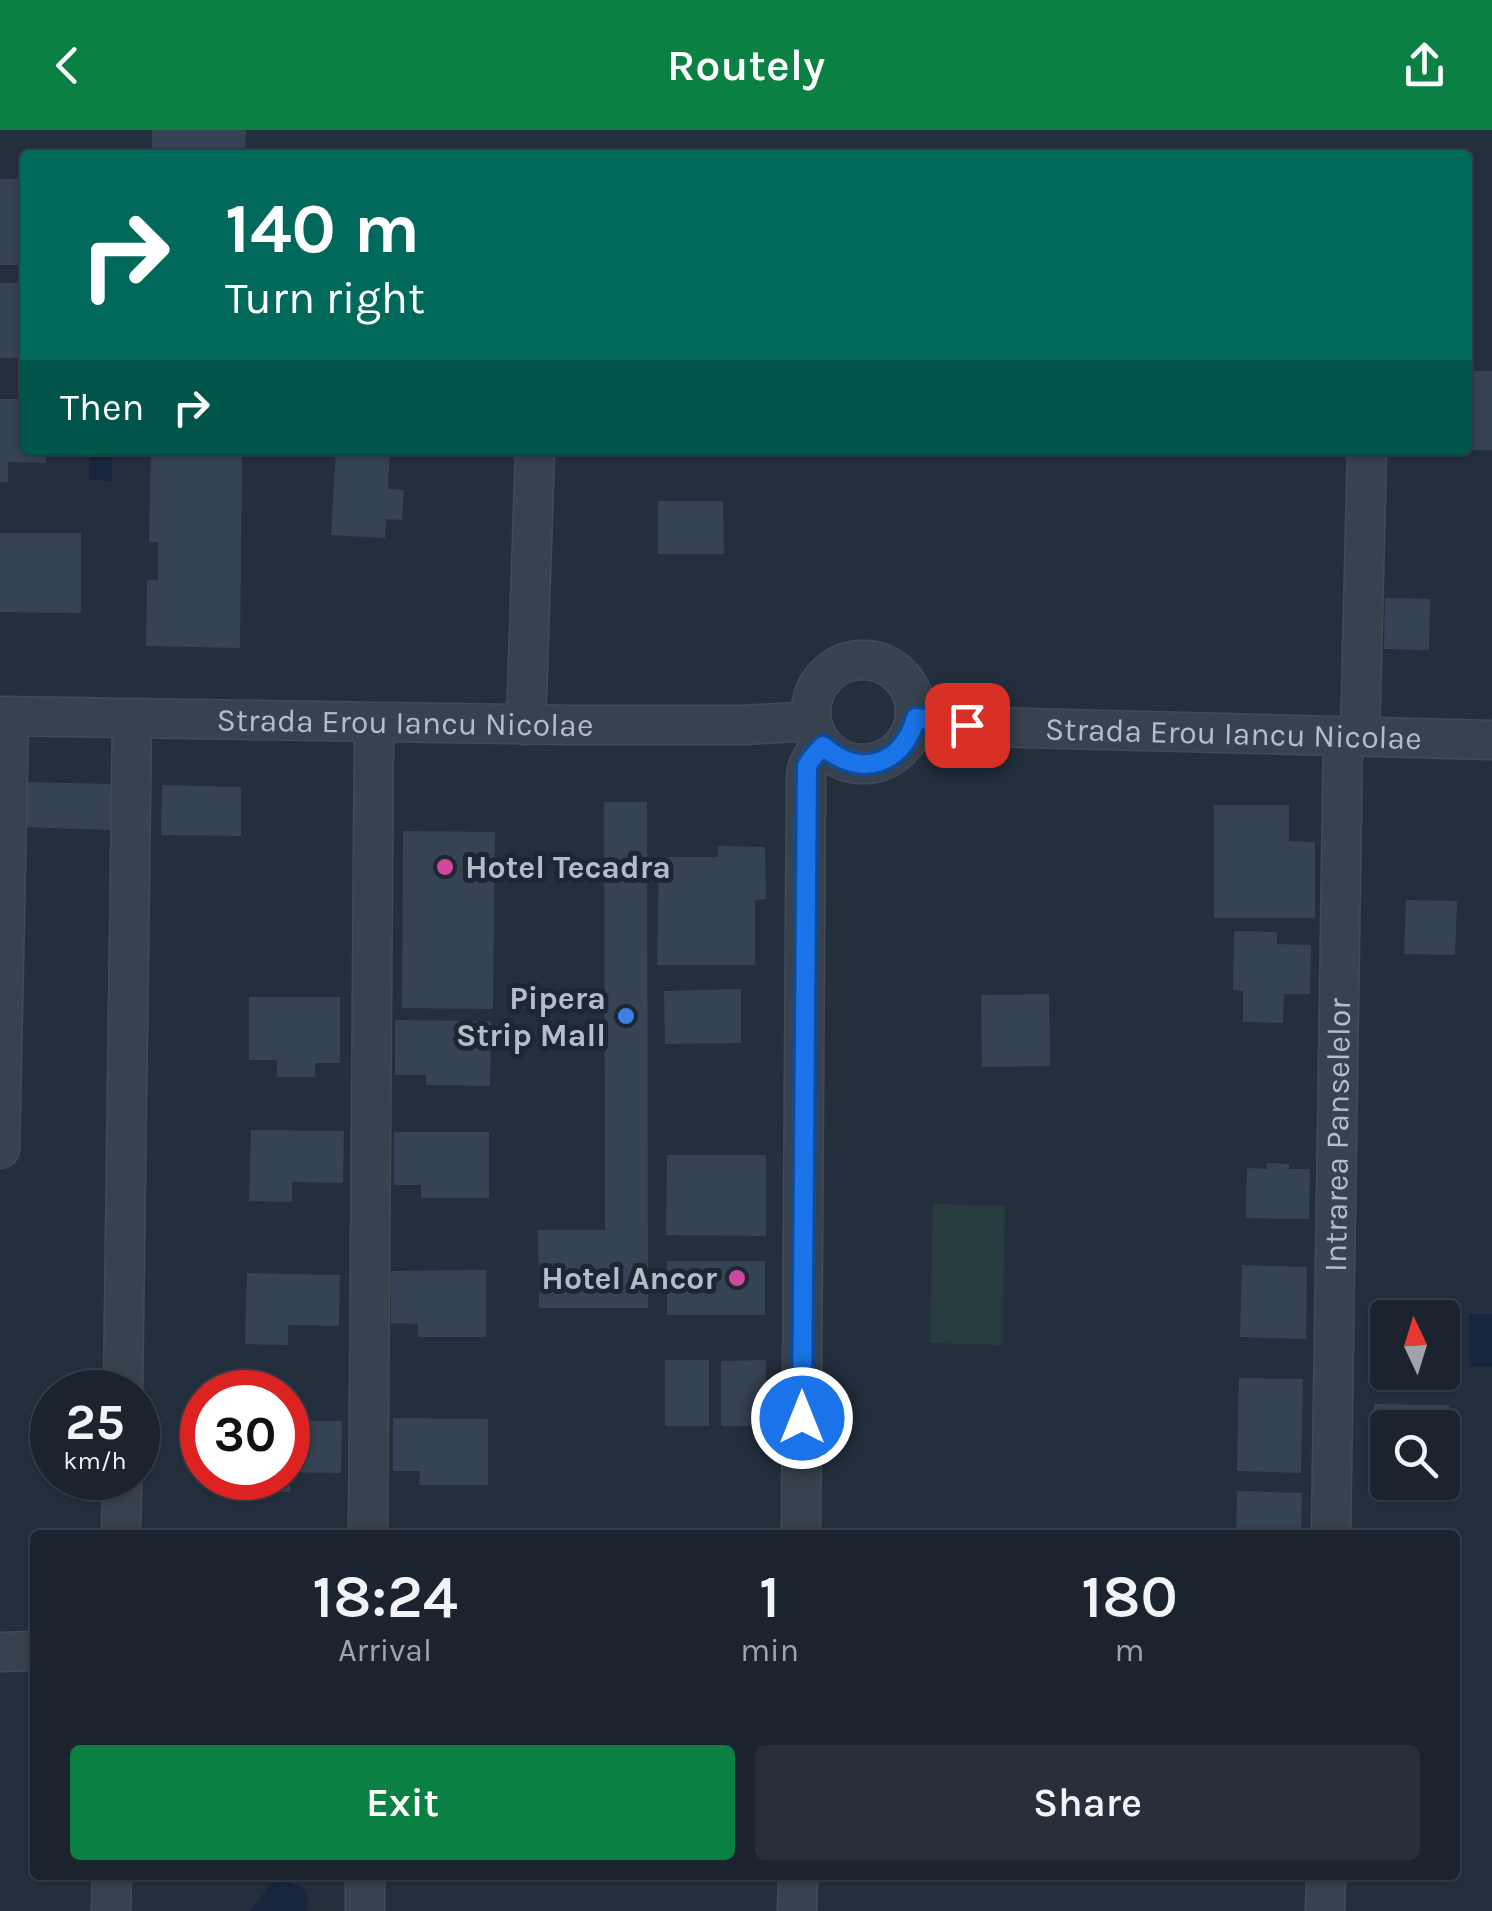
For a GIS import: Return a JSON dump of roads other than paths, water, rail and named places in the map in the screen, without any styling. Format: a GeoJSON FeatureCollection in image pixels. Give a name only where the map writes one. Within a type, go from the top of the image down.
{"type":"FeatureCollection","features":[{"type":"Feature","properties":{"kind":"street"},"geometry":{"type":"LineString","coordinates":[[526,724],[536,455]]}},
{"type":"Feature","properties":{"kind":"street","name":"Intrarea Panselelor"},"geometry":{"type":"LineString","coordinates":[[1331,1530],[1352,737],[1366,455]]}},
{"type":"Feature","properties":{"kind":"street"},"geometry":{"type":"LineString","coordinates":[[802,1530],[806,777],[817,734],[811,704],[828,673],[844,663],[879,662],[895,670],[907,684],[916,718],[911,735],[886,760],[852,764],[836,757],[817,734]]}},
{"type":"Feature","properties":{"kind":"street"},"geometry":{"type":"LineString","coordinates":[[0,1148],[5,716]]}},
{"type":"Feature","properties":{"kind":"street","name":"Strada Erou Iancu Nicolae"},"geometry":{"type":"LineString","coordinates":[[5,716],[744,725],[817,734]]}},
{"type":"Feature","properties":{"kind":"street"},"geometry":{"type":"LineString","coordinates":[[123,1370],[132,718]]}},
{"type":"Feature","properties":{"kind":"street","name":"Strada Erou Iancu Nicolae"},"geometry":{"type":"LineString","coordinates":[[916,718],[988,727],[1492,740]]}},
{"type":"Feature","properties":{"kind":"street"},"geometry":{"type":"LineString","coordinates":[[368,1530],[374,722]]}},
{"type":"Feature","properties":{"kind":"street"},"geometry":{"type":"LineString","coordinates":[[122,1500],[122,1530]]}},
{"type":"Feature","properties":{"kind":"street"},"geometry":{"type":"LineString","coordinates":[[0,1652],[30,1651]]}},
{"type":"Feature","properties":{"kind":"street"},"geometry":{"type":"LineString","coordinates":[[111,1911],[112,1880]]}},
{"type":"Feature","properties":{"kind":"street"},"geometry":{"type":"LineString","coordinates":[[365,1911],[366,1880]]}},
{"type":"Feature","properties":{"kind":"street"},"geometry":{"type":"LineString","coordinates":[[797,1911],[798,1880]]}},
{"type":"Feature","properties":{"kind":"street"},"geometry":{"type":"LineString","coordinates":[[1326,1880],[1326,1911]]}},
{"type":"Feature","properties":{"kind":"water"},"geometry":{"type":"Polygon","coordinates":[[[90,455],[112,455],[112,482],[89,479],[90,455]]]}},
{"type":"Feature","properties":{"kind":"water"},"geometry":{"type":"Polygon","coordinates":[[[1469,1314],[1492,1314],[1492,1367],[1470,1367],[1469,1314]]]}},
{"type":"Feature","properties":{"kind":"water"},"geometry":{"type":"Polygon","coordinates":[[[288,1882],[303,1888],[309,1901],[306,1911],[250,1911],[271,1883],[288,1882]]]}},
{"type":"Feature","properties":{"kind":"place","name":"Hotel Tecadra"},"geometry":{"type":"Point","coordinates":[445,867]}},
{"type":"Feature","properties":{"kind":"place","name":"Pipera Strip Mall"},"geometry":{"type":"Point","coordinates":[626,1016]}},
{"type":"Feature","properties":{"kind":"place","name":"Hotel Ancor"},"geometry":{"type":"Point","coordinates":[737,1278]}}]}
